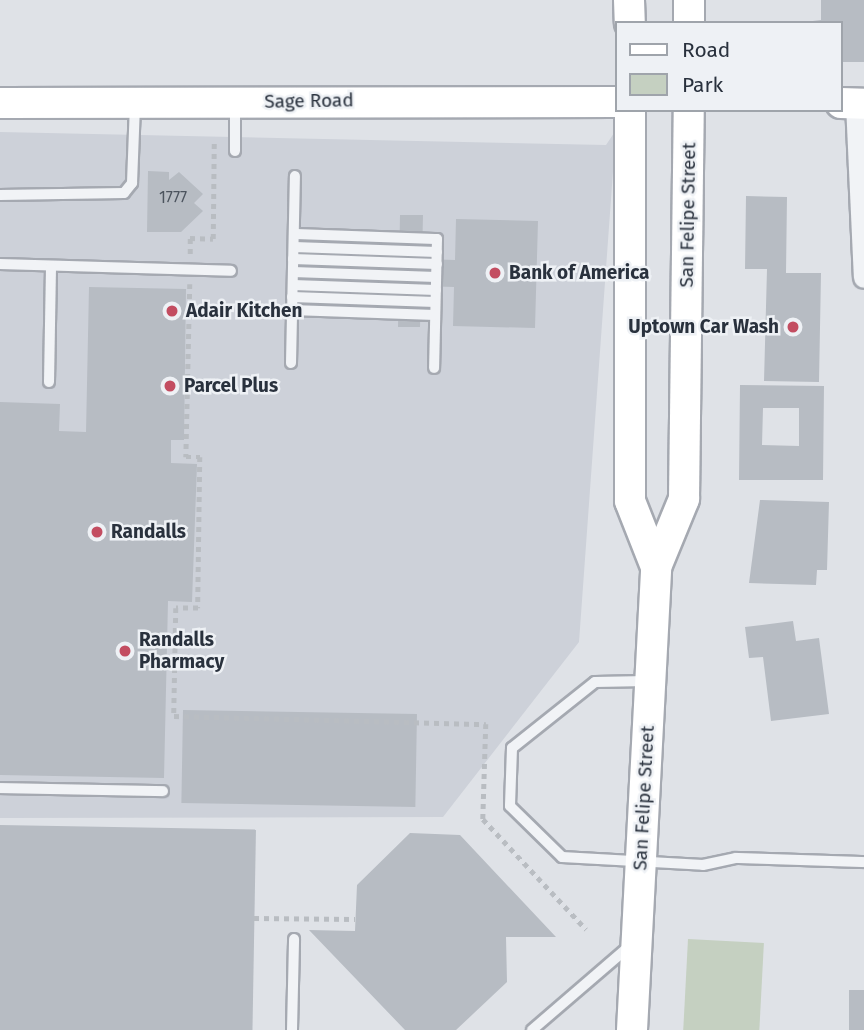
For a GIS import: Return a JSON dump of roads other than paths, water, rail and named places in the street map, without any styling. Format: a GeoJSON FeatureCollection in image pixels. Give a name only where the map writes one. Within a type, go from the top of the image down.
{"type":"FeatureCollection","features":[{"type":"Feature","properties":{"kind":"main road"},"geometry":{"type":"LineString","coordinates":[[629,0],[630,21]]}},
{"type":"Feature","properties":{"kind":"main road"},"geometry":{"type":"LineString","coordinates":[[689,0],[689,21]]}},
{"type":"Feature","properties":{"kind":"main road","name":"Sage Road"},"geometry":{"type":"LineString","coordinates":[[0,103],[616,102]]}},
{"type":"Feature","properties":{"kind":"main road","name":"San Felipe Street"},"geometry":{"type":"LineString","coordinates":[[631,112],[630,501],[656,567]]}},
{"type":"Feature","properties":{"kind":"main road","name":"San Felipe Street"},"geometry":{"type":"LineString","coordinates":[[632,1030],[656,567],[684,499],[689,112]]}},
{"type":"Feature","properties":{"kind":"street"},"geometry":{"type":"LineString","coordinates":[[854,103],[864,276]]}},
{"type":"Feature","properties":{"kind":"lane"},"geometry":{"type":"LineString","coordinates":[[0,195],[124,194],[132,183],[135,103]]}},
{"type":"Feature","properties":{"kind":"lane"},"geometry":{"type":"LineString","coordinates":[[235,151],[236,103]]}},
{"type":"Feature","properties":{"kind":"lane"},"geometry":{"type":"LineString","coordinates":[[291,363],[295,176]]}},
{"type":"Feature","properties":{"kind":"lane"},"geometry":{"type":"LineString","coordinates":[[294,234],[437,239],[433,368]]}},
{"type":"Feature","properties":{"kind":"lane"},"geometry":{"type":"LineString","coordinates":[[294,247],[437,252]]}},
{"type":"Feature","properties":{"kind":"lane"},"geometry":{"type":"LineString","coordinates":[[293,260],[437,264]]}},
{"type":"Feature","properties":{"kind":"lane"},"geometry":{"type":"LineString","coordinates":[[0,264],[231,271]]}},
{"type":"Feature","properties":{"kind":"lane"},"geometry":{"type":"LineString","coordinates":[[49,382],[51,266]]}},
{"type":"Feature","properties":{"kind":"lane"},"geometry":{"type":"LineString","coordinates":[[293,272],[436,277]]}},
{"type":"Feature","properties":{"kind":"lane"},"geometry":{"type":"LineString","coordinates":[[293,285],[436,290]]}},
{"type":"Feature","properties":{"kind":"lane"},"geometry":{"type":"LineString","coordinates":[[292,298],[435,302]]}},
{"type":"Feature","properties":{"kind":"lane"},"geometry":{"type":"LineString","coordinates":[[292,310],[435,315]]}},
{"type":"Feature","properties":{"kind":"lane"},"geometry":{"type":"LineString","coordinates":[[650,681],[595,682],[512,748],[510,806],[562,857],[864,862]]}},
{"type":"Feature","properties":{"kind":"lane"},"geometry":{"type":"LineString","coordinates":[[0,788],[163,790]]}},
{"type":"Feature","properties":{"kind":"lane"},"geometry":{"type":"LineString","coordinates":[[292,1030],[293,939]]}},
{"type":"Feature","properties":{"kind":"lane"},"geometry":{"type":"LineString","coordinates":[[532,1030],[637,939]]}},
{"type":"Feature","properties":{"kind":"place","name":"Bank of America"},"geometry":{"type":"Point","coordinates":[495,273]}},
{"type":"Feature","properties":{"kind":"place","name":"Adair Kitchen"},"geometry":{"type":"Point","coordinates":[172,311]}},
{"type":"Feature","properties":{"kind":"place","name":"Uptown Car Wash"},"geometry":{"type":"Point","coordinates":[793,327]}},
{"type":"Feature","properties":{"kind":"place","name":"Parcel Plus"},"geometry":{"type":"Point","coordinates":[170,386]}},
{"type":"Feature","properties":{"kind":"place","name":"Randalls"},"geometry":{"type":"Point","coordinates":[97,532]}},
{"type":"Feature","properties":{"kind":"place","name":"Randalls Pharmacy"},"geometry":{"type":"Point","coordinates":[125,651]}}]}
